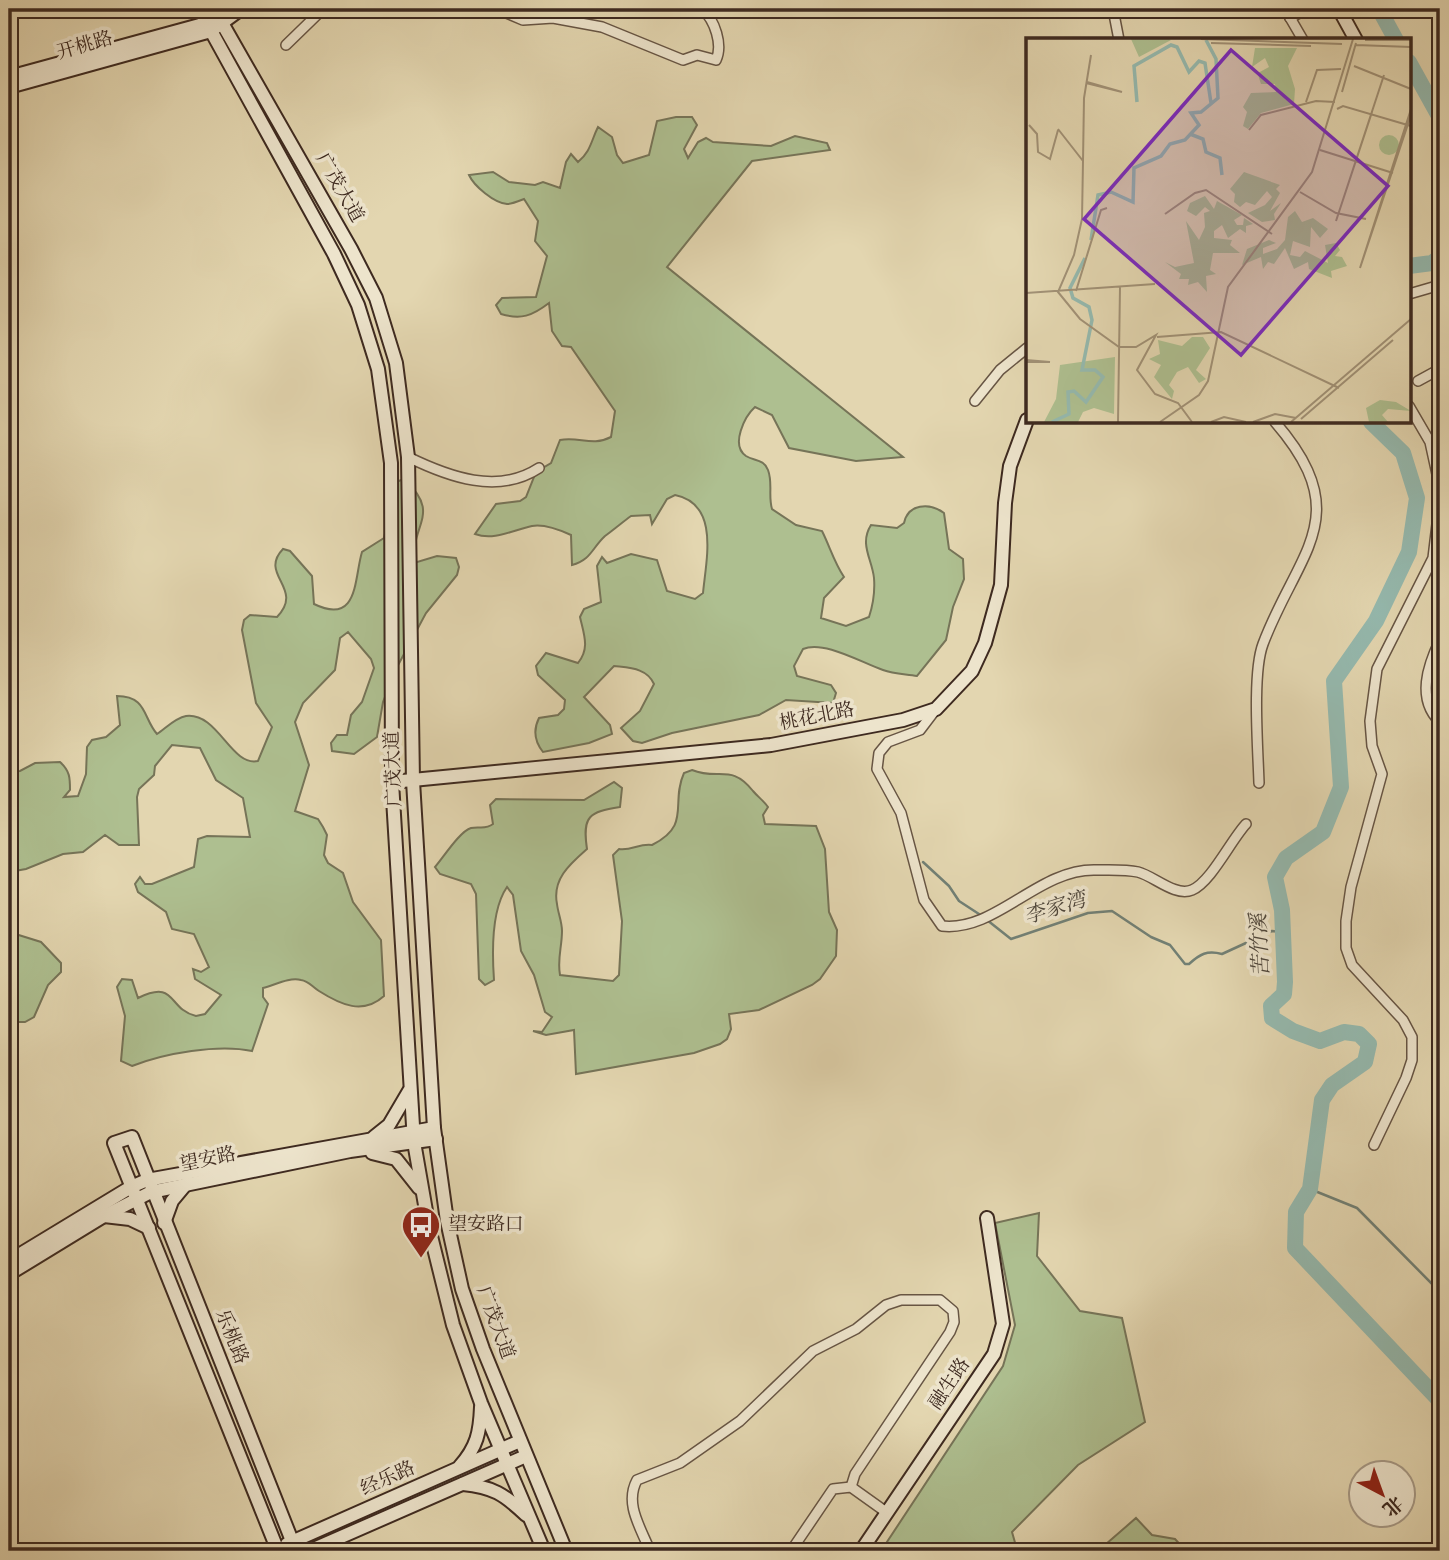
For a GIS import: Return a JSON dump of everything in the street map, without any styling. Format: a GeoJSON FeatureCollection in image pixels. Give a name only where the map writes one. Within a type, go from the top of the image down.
{"type":"FeatureCollection","features":[{"type":"Feature","properties":{"kind":"main road","name":"广茂大道"},"geometry":{"type":"LineString","coordinates":[[199,9],[217,18],[376,298],[396,363],[408,457],[413,781],[435,1133],[447,1221],[462,1289],[520,1441],[566,1551]]}},
{"type":"Feature","properties":{"kind":"main road"},"geometry":{"type":"LineString","coordinates":[[217,18],[241,9]]}},
{"type":"Feature","properties":{"kind":"main road"},"geometry":{"type":"LineString","coordinates":[[1339,9],[1355,38]]}},
{"type":"Feature","properties":{"kind":"main road","name":"广茂大道"},"geometry":{"type":"LineString","coordinates":[[217,18],[358,305],[378,369],[391,463],[392,782],[414,1137],[423,1194],[447,1305],[481,1403],[544,1551]]}},
{"type":"Feature","properties":{"kind":"main road","name":"开桃路"},"geometry":{"type":"LineString","coordinates":[[9,77],[217,18]]}},
{"type":"Feature","properties":{"kind":"main road","name":"开桃路"},"geometry":{"type":"LineString","coordinates":[[9,87],[217,18]]}},
{"type":"Feature","properties":{"kind":"main road","name":"桃花北路"},"geometry":{"type":"LineString","coordinates":[[392,782],[771,746],[903,720],[936,709],[972,671],[985,643],[1001,585],[1005,503],[1010,466],[1026,423]]}},
{"type":"Feature","properties":{"kind":"main road"},"geometry":{"type":"LineString","coordinates":[[372,1139],[389,1125],[405,1103],[411,1087]]}},
{"type":"Feature","properties":{"kind":"main road","name":"望安路"},"geometry":{"type":"LineString","coordinates":[[149,1186],[187,1183],[435,1133]]}},
{"type":"Feature","properties":{"kind":"main road","name":"乐桃路"},"geometry":{"type":"LineString","coordinates":[[275,1550],[114,1143],[132,1137],[149,1186],[294,1546]]}},
{"type":"Feature","properties":{"kind":"main road","name":"望安路"},"geometry":{"type":"LineString","coordinates":[[9,1261],[149,1186],[372,1139],[414,1137]]}},
{"type":"Feature","properties":{"kind":"main road"},"geometry":{"type":"LineString","coordinates":[[350,1151],[386,1154],[396,1159],[423,1194]]}},
{"type":"Feature","properties":{"kind":"main road"},"geometry":{"type":"LineString","coordinates":[[164,1223],[172,1201],[187,1183]]}},
{"type":"Feature","properties":{"kind":"main road","name":"望安路"},"geometry":{"type":"LineString","coordinates":[[9,1274],[104,1216],[133,1193]]}},
{"type":"Feature","properties":{"kind":"main road"},"geometry":{"type":"LineString","coordinates":[[104,1216],[130,1219],[149,1228]]}},
{"type":"Feature","properties":{"kind":"main road","name":"融生路"},"geometry":{"type":"LineString","coordinates":[[861,1551],[994,1354],[1003,1324],[987,1218]]}},
{"type":"Feature","properties":{"kind":"main road"},"geometry":{"type":"LineString","coordinates":[[456,1470],[474,1451],[480,1432],[481,1403]]}},
{"type":"Feature","properties":{"kind":"main road","name":"经乐路"},"geometry":{"type":"LineString","coordinates":[[275,1550],[294,1546],[520,1441]]}},
{"type":"Feature","properties":{"kind":"main road","name":"经乐路"},"geometry":{"type":"LineString","coordinates":[[309,1551],[526,1456]]}},
{"type":"Feature","properties":{"kind":"main road"},"geometry":{"type":"LineString","coordinates":[[463,1484],[487,1487],[507,1497],[530,1518]]}},
{"type":"Feature","properties":{"kind":"street"},"geometry":{"type":"LineString","coordinates":[[286,45],[323,9]]}},
{"type":"Feature","properties":{"kind":"street"},"geometry":{"type":"LineString","coordinates":[[497,9],[523,20],[553,18],[602,27],[683,60],[697,55],[716,60],[720,50],[719,42],[708,14],[702,9]]}},
{"type":"Feature","properties":{"kind":"street"},"geometry":{"type":"LineString","coordinates":[[1113,9],[1119,38]]}},
{"type":"Feature","properties":{"kind":"street"},"geometry":{"type":"LineString","coordinates":[[1302,38],[1287,13],[1307,9]]}},
{"type":"Feature","properties":{"kind":"street"},"geometry":{"type":"LineString","coordinates":[[1410,295],[1440,285]]}},
{"type":"Feature","properties":{"kind":"street"},"geometry":{"type":"LineString","coordinates":[[975,401],[1000,370],[1026,349]]}},
{"type":"Feature","properties":{"kind":"street"},"geometry":{"type":"LineString","coordinates":[[1418,381],[1440,369]]}},
{"type":"Feature","properties":{"kind":"street"},"geometry":{"type":"LineString","coordinates":[[1410,408],[1430,442],[1440,488]]}},
{"type":"Feature","properties":{"kind":"street"},"geometry":{"type":"LineString","coordinates":[[1259,783],[1258,705],[1262,646],[1311,548],[1317,495],[1307,463],[1277,424]]}},
{"type":"Feature","properties":{"kind":"street"},"geometry":{"type":"LineString","coordinates":[[408,457],[441,473],[497,483],[522,480],[539,468]]}},
{"type":"Feature","properties":{"kind":"street"},"geometry":{"type":"LineString","coordinates":[[1374,1145],[1406,1078],[1412,1060],[1412,1037],[1403,1020],[1352,965],[1346,948],[1346,921],[1351,887],[1382,774],[1372,746],[1370,721],[1377,668],[1433,558],[1440,499]]}},
{"type":"Feature","properties":{"kind":"street"},"geometry":{"type":"LineString","coordinates":[[1440,640],[1427,666],[1426,694],[1433,715],[1440,722]]}},
{"type":"Feature","properties":{"kind":"street"},"geometry":{"type":"LineString","coordinates":[[936,709],[920,730],[888,742],[879,753],[877,769],[901,813],[924,900],[933,918],[942,926],[955,928],[1000,911],[1054,878],[1091,870],[1137,872],[1176,890],[1189,891],[1202,885],[1246,824]]}},
{"type":"Feature","properties":{"kind":"street"},"geometry":{"type":"LineString","coordinates":[[650,1551],[631,1504],[631,1490],[637,1480],[680,1463],[740,1421],[813,1350],[856,1329],[886,1305],[901,1300],[940,1300],[953,1311],[954,1322],[950,1332],[855,1474],[851,1487]]}},
{"type":"Feature","properties":{"kind":"street"},"geometry":{"type":"LineString","coordinates":[[791,1551],[833,1489],[851,1487],[886,1512]]}},
{"type":"Feature","properties":{"kind":"green space"},"geometry":{"type":"Polygon","coordinates":[[[692,117],[697,125],[684,149],[688,158],[698,142],[706,138],[713,142],[771,146],[795,136],[827,143],[830,150],[752,161],[667,267],[903,457],[856,461],[789,448],[772,415],[755,407],[747,417],[739,445],[746,456],[766,466],[772,509],[796,525],[822,531],[844,577],[824,598],[821,618],[846,626],[869,617],[874,583],[866,539],[871,525],[897,528],[904,523],[910,512],[920,507],[932,507],[944,513],[949,549],[963,559],[964,579],[953,607],[946,640],[917,676],[887,671],[832,650],[812,647],[803,649],[794,666],[797,676],[831,685],[836,693],[833,703],[786,700],[759,715],[672,733],[642,743],[633,741],[621,728],[640,711],[654,684],[642,672],[614,666],[584,697],[610,725],[612,734],[589,743],[543,752],[536,736],[539,718],[558,715],[564,709],[565,700],[538,675],[536,666],[546,653],[578,663],[582,657],[585,641],[580,617],[584,609],[601,602],[597,566],[602,557],[607,563],[631,554],[657,560],[667,591],[695,599],[703,593],[707,535],[699,509],[689,500],[675,495],[667,499],[652,524],[650,515],[631,516],[605,536],[587,557],[572,565],[571,535],[557,529],[536,526],[496,536],[475,534],[496,504],[520,501],[526,497],[536,472],[551,463],[560,440],[598,441],[611,437],[615,411],[571,347],[562,346],[552,331],[549,303],[526,316],[501,314],[496,305],[502,298],[536,297],[547,256],[535,241],[538,221],[524,199],[507,204],[496,201],[480,189],[469,175],[493,172],[509,182],[535,185],[543,182],[560,188],[566,162],[571,154],[578,162],[582,158],[598,127],[612,137],[617,155],[623,163],[649,155],[657,121],[692,117]]]}},
{"type":"Feature","properties":{"kind":"green space"},"geometry":{"type":"Polygon","coordinates":[[[404,479],[415,491],[423,510],[414,549],[414,563],[437,556],[456,558],[459,567],[457,575],[426,613],[396,669],[383,702],[377,737],[354,754],[332,751],[331,743],[337,735],[347,735],[351,715],[362,702],[374,668],[371,659],[348,632],[340,638],[335,670],[303,703],[295,722],[309,765],[295,811],[318,819],[327,835],[324,855],[328,863],[343,873],[353,902],[381,940],[384,996],[368,1005],[352,1006],[335,1000],[304,981],[287,980],[263,988],[263,997],[268,1004],[252,1051],[192,1051],[132,1066],[121,1061],[125,1016],[117,987],[122,979],[132,980],[138,998],[150,993],[166,994],[180,1008],[196,1016],[205,1014],[221,995],[195,979],[193,969],[201,972],[209,967],[194,934],[172,929],[166,912],[138,892],[135,884],[140,877],[145,884],[152,884],[194,867],[198,839],[207,836],[250,837],[243,798],[216,780],[200,748],[172,745],[155,766],[154,775],[139,789],[139,845],[119,845],[105,835],[83,852],[63,854],[26,869],[9,872],[9,772],[20,771],[35,763],[60,762],[66,768],[69,778],[70,790],[64,797],[78,796],[86,774],[87,747],[92,740],[106,737],[120,725],[117,696],[127,697],[139,704],[157,734],[182,717],[197,717],[216,730],[240,756],[248,761],[258,761],[272,727],[256,703],[242,630],[244,620],[250,615],[277,617],[284,607],[285,590],[275,567],[283,549],[290,551],[312,576],[314,604],[339,609],[347,604],[355,586],[362,552],[384,538],[396,482],[404,479]]]}},
{"type":"Feature","properties":{"kind":"green space"},"geometry":{"type":"Polygon","coordinates":[[[692,770],[738,777],[768,807],[763,815],[765,824],[816,826],[825,849],[829,912],[837,930],[836,956],[820,979],[812,985],[759,1010],[729,1014],[731,1029],[727,1039],[720,1044],[694,1053],[576,1074],[574,1030],[546,1035],[533,1031],[542,1032],[552,1017],[545,1012],[534,975],[521,951],[513,895],[507,887],[498,907],[493,944],[494,980],[485,985],[479,979],[476,894],[471,884],[440,874],[435,867],[467,830],[493,824],[490,805],[496,799],[584,800],[614,782],[622,788],[620,807],[601,811],[590,818],[586,829],[587,849],[564,873],[556,895],[562,931],[560,975],[613,981],[619,975],[622,921],[613,855],[619,849],[652,845],[672,830],[678,813],[680,784],[684,773],[692,770]]]}},
{"type":"Feature","properties":{"kind":"green space"},"geometry":{"type":"Polygon","coordinates":[[[9,932],[41,942],[61,963],[61,972],[48,985],[34,1017],[25,1022],[9,1022],[9,932]]]}},
{"type":"Feature","properties":{"kind":"green space"},"geometry":{"type":"Polygon","coordinates":[[[1039,1213],[1037,1256],[1080,1311],[1122,1318],[1145,1422],[1078,1465],[1012,1532],[1016,1546],[1021,1551],[881,1551],[1003,1366],[1015,1325],[995,1223],[1039,1213]]]}},
{"type":"Feature","properties":{"kind":"green space"},"geometry":{"type":"Polygon","coordinates":[[[1136,1518],[1152,1535],[1175,1539],[1186,1551],[1098,1551],[1136,1518]]]}},
{"type":"Feature","properties":{"kind":"waterway","name":"苦竹溪"},"geometry":{"type":"LineString","coordinates":[[1379,9],[1395,38]]}},
{"type":"Feature","properties":{"kind":"waterway","name":"苦竹溪"},"geometry":{"type":"LineString","coordinates":[[1410,64],[1440,118]]}},
{"type":"Feature","properties":{"kind":"waterway","name":"苦竹溪"},"geometry":{"type":"LineString","coordinates":[[1410,266],[1432,263],[1440,257]]}},
{"type":"Feature","properties":{"kind":"waterway","name":"苦竹溪"},"geometry":{"type":"LineString","coordinates":[[1373,424],[1403,453],[1417,498],[1409,552],[1376,621],[1334,681],[1341,787],[1323,832],[1286,858],[1275,877],[1282,910],[1285,982],[1284,994],[1271,1006],[1272,1018],[1293,1031],[1320,1041],[1344,1032],[1359,1034],[1369,1044],[1365,1062],[1332,1085],[1322,1100],[1310,1189],[1296,1212],[1295,1248],[1440,1401]]}},
{"type":"Feature","properties":{"kind":"waterway","name":"李家湾"},"geometry":{"type":"LineString","coordinates":[[923,862],[949,886],[959,901],[982,916]]}},
{"type":"Feature","properties":{"kind":"waterway","name":"李家湾"},"geometry":{"type":"LineString","coordinates":[[987,920],[1011,939],[1088,913],[1112,911],[1151,937],[1170,945],[1185,964],[1204,954],[1222,954],[1272,931],[1281,932]]}},
{"type":"Feature","properties":{"kind":"waterway"},"geometry":{"type":"LineString","coordinates":[[1310,1189],[1357,1208],[1440,1292]]}},
{"type":"Feature","properties":{"kind":"place","name":"望安路口"},"geometry":{"type":"Point","coordinates":[421,1259]}}]}
